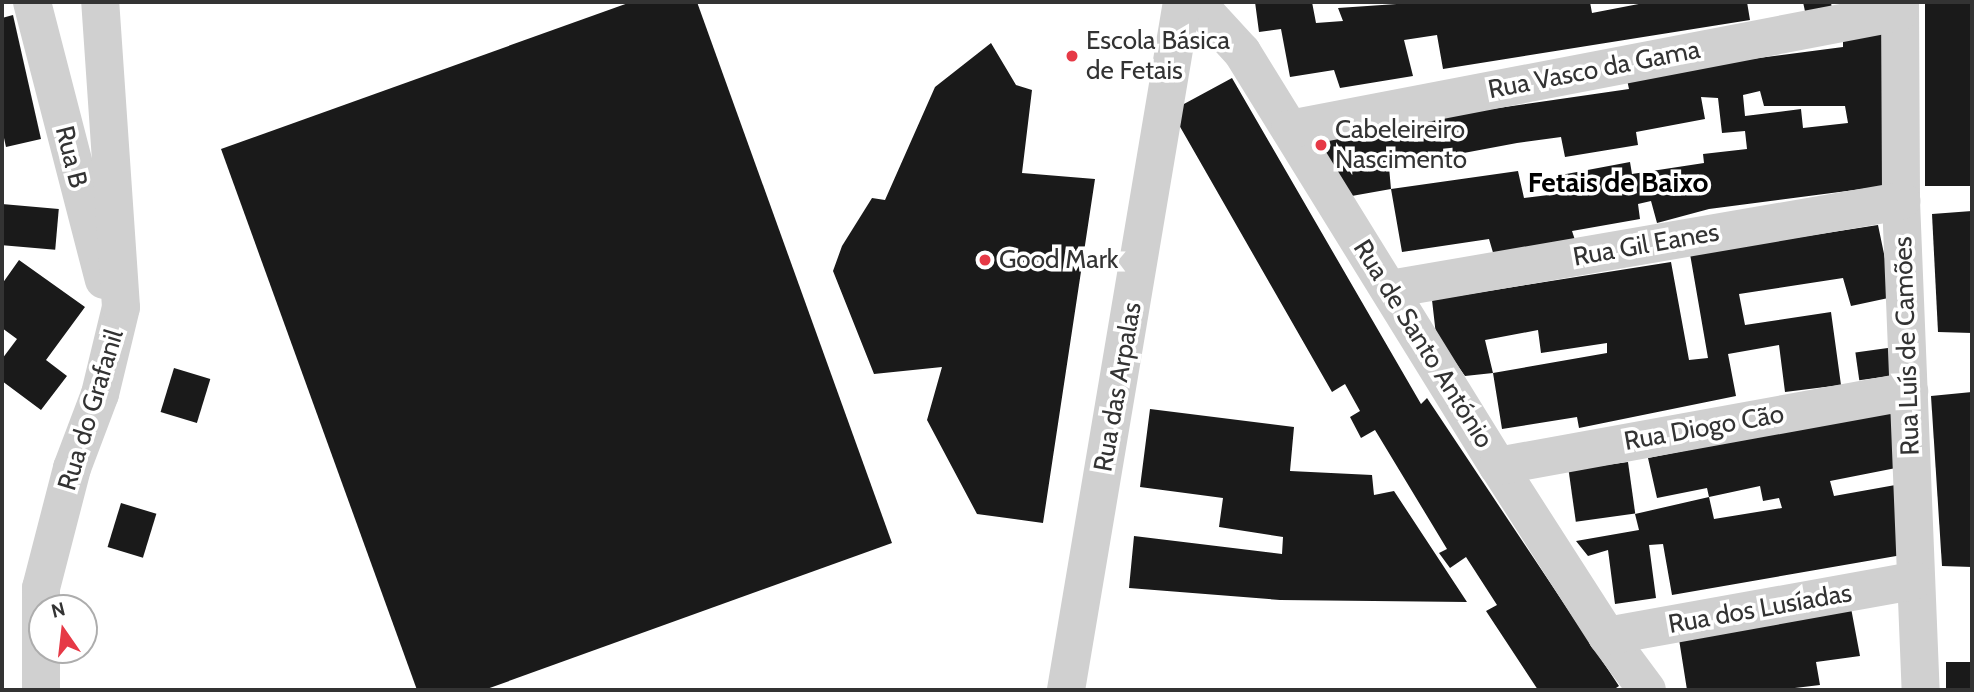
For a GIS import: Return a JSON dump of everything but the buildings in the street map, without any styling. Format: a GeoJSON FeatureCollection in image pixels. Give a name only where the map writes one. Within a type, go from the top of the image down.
{"type":"FeatureCollection","features":[{"type":"Feature","properties":{"kind":"street","name":"Rua B"},"geometry":{"type":"LineString","coordinates":[[32,2],[98,271],[121,307]]}},
{"type":"Feature","properties":{"kind":"street","name":"Rua do Grafanil"},"geometry":{"type":"LineString","coordinates":[[41,690],[41,588],[72,468],[100,394],[121,307],[100,2]]}},
{"type":"Feature","properties":{"kind":"street","name":"Rua das Arpalas"},"geometry":{"type":"LineString","coordinates":[[1066,690],[1182,2]]}},
{"type":"Feature","properties":{"kind":"street","name":"Rua de Santo António"},"geometry":{"type":"LineString","coordinates":[[1196,2],[1242,52],[1498,466],[1607,636],[1647,690]]}},
{"type":"Feature","properties":{"kind":"street","name":"Rua Vasco da Gama"},"geometry":{"type":"LineString","coordinates":[[1290,129],[1900,7]]}},
{"type":"Feature","properties":{"kind":"street","name":"Rua Luís de Camões"},"geometry":{"type":"LineString","coordinates":[[1900,7],[1901,201],[1913,581],[1921,690]]}},
{"type":"Feature","properties":{"kind":"street","name":"Rua Gil Eanes"},"geometry":{"type":"LineString","coordinates":[[1390,289],[1901,201]]}},
{"type":"Feature","properties":{"kind":"street","name":"Rua Diogo Cão"},"geometry":{"type":"LineString","coordinates":[[1498,466],[1909,391]]}},
{"type":"Feature","properties":{"kind":"street","name":"Rua dos Lusíadas"},"geometry":{"type":"LineString","coordinates":[[1607,636],[1913,581]]}},
{"type":"Feature","properties":{"kind":"place","name":"Escola Básica de Fetais"},"geometry":{"type":"Point","coordinates":[1072,56]}},
{"type":"Feature","properties":{"kind":"place","name":"Cabeleireiro Nascimento"},"geometry":{"type":"Point","coordinates":[1321,145]}},
{"type":"Feature","properties":{"kind":"place","name":"Good Mark"},"geometry":{"type":"Point","coordinates":[985,260]}},
{"type":"Feature","properties":{"kind":"district","name":"Fetais de Baixo"},"geometry":{"type":"Point","coordinates":[1618,182]}}]}
